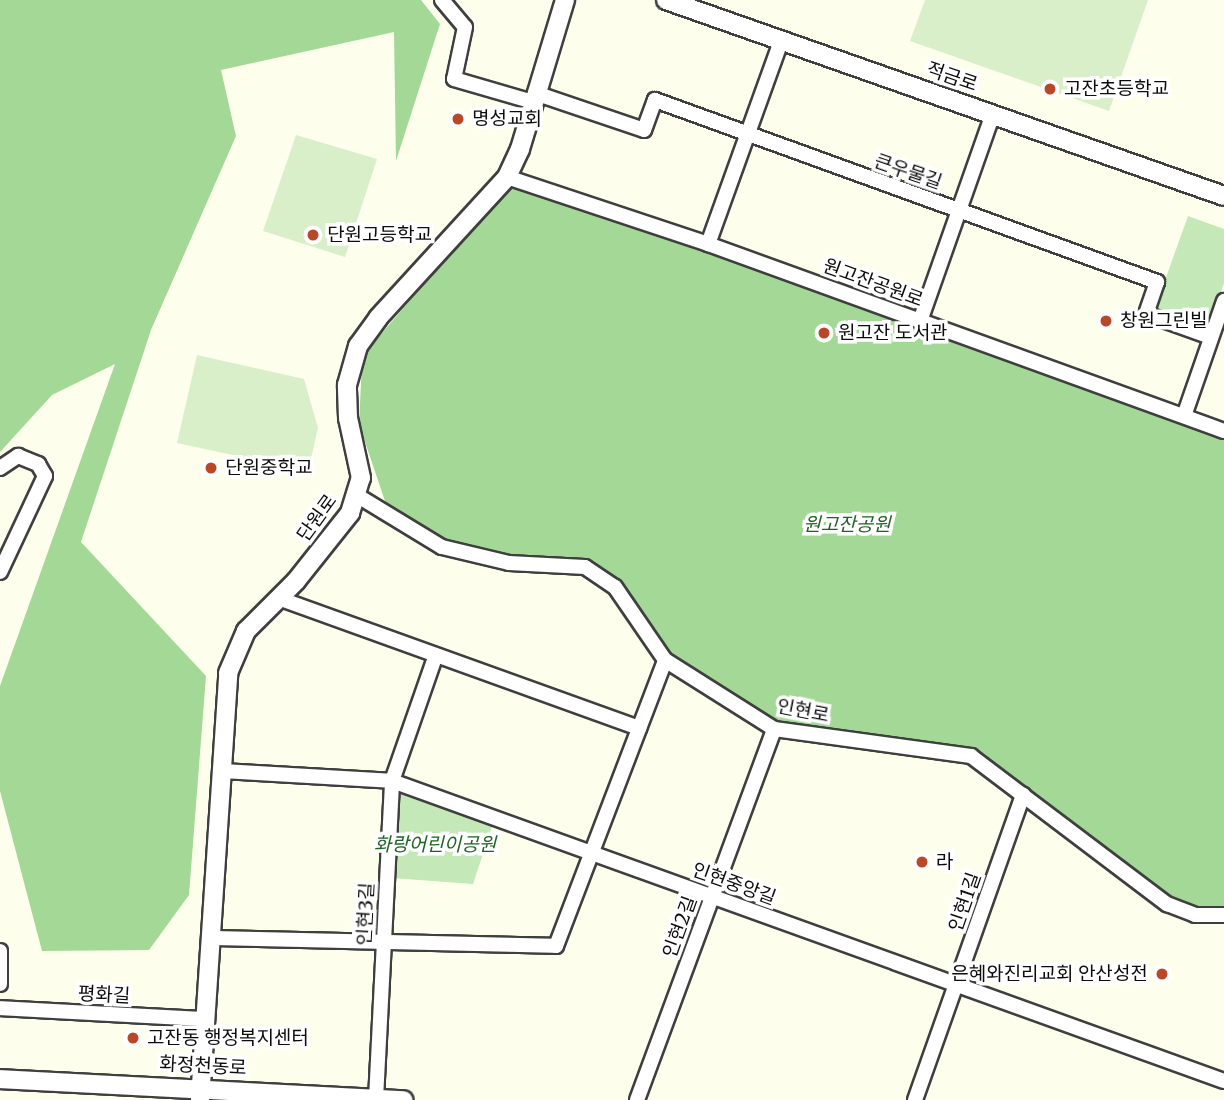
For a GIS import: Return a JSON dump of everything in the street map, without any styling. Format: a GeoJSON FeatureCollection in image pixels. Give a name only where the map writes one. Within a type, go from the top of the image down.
{"type":"FeatureCollection","features":[{"type":"Feature","properties":{"kind":"street"},"geometry":{"type":"LineString","coordinates":[[442,0],[465,27],[454,79],[534,98]]}},
{"type":"Feature","properties":{"kind":"street","name":"단원로"},"geometry":{"type":"LineString","coordinates":[[200,1093],[228,673],[246,631],[304,571],[358,496],[361,478],[348,418],[347,385],[358,346],[378,318],[507,177],[565,0]]}},
{"type":"Feature","properties":{"kind":"street","name":"적금로"},"geometry":{"type":"LineString","coordinates":[[666,0],[1224,196]]}},
{"type":"Feature","properties":{"kind":"street"},"geometry":{"type":"LineString","coordinates":[[708,244],[782,39]]}},
{"type":"Feature","properties":{"kind":"street","name":"큰우물길"},"geometry":{"type":"LineString","coordinates":[[534,98],[644,130],[655,100],[747,136],[1157,282],[1146,314],[1211,337]]}},
{"type":"Feature","properties":{"kind":"street"},"geometry":{"type":"LineString","coordinates":[[920,321],[993,114]]}},
{"type":"Feature","properties":{"kind":"street","name":"원고잔공원로"},"geometry":{"type":"LineString","coordinates":[[507,177],[708,244],[1224,431]]}},
{"type":"Feature","properties":{"kind":"street"},"geometry":{"type":"LineString","coordinates":[[1184,416],[1223,305]]}},
{"type":"Feature","properties":{"kind":"street"},"geometry":{"type":"LineString","coordinates":[[0,468],[18,456],[38,464],[45,476],[0,572]]}},
{"type":"Feature","properties":{"kind":"street","name":"인현로"},"geometry":{"type":"LineString","coordinates":[[358,496],[442,547],[509,563],[585,567],[615,587],[665,660],[774,729],[971,756],[1167,904],[1195,915],[1224,915]]}},
{"type":"Feature","properties":{"kind":"street"},"geometry":{"type":"LineString","coordinates":[[278,598],[639,728]]}},
{"type":"Feature","properties":{"kind":"street","name":"인현3길"},"geometry":{"type":"LineString","coordinates":[[376,1099],[392,781],[436,655]]}},
{"type":"Feature","properties":{"kind":"street"},"geometry":{"type":"LineString","coordinates":[[210,938],[556,946],[665,660]]}},
{"type":"Feature","properties":{"kind":"street","name":"인현2길"},"geometry":{"type":"LineString","coordinates":[[637,1100],[774,729]]}},
{"type":"Feature","properties":{"kind":"street","name":"인현중앙길"},"geometry":{"type":"LineString","coordinates":[[221,771],[392,781],[1224,1081]]}},
{"type":"Feature","properties":{"kind":"street","name":"인현1길"},"geometry":{"type":"LineString","coordinates":[[915,1100],[1023,795]]}},
{"type":"Feature","properties":{"kind":"street"},"geometry":{"type":"LineString","coordinates":[[0,951],[0,984]]}},
{"type":"Feature","properties":{"kind":"street","name":"평화길"},"geometry":{"type":"LineString","coordinates":[[0,1008],[205,1019]]}},
{"type":"Feature","properties":{"kind":"street","name":"화정천동로"},"geometry":{"type":"LineString","coordinates":[[0,1079],[200,1093],[403,1100]]}},
{"type":"Feature","properties":{"kind":"green space"},"geometry":{"type":"Polygon","coordinates":[[[0,0],[421,0],[440,24],[396,161],[394,32],[221,70],[236,136],[151,330],[81,542],[206,676],[189,895],[149,950],[42,951],[0,791],[0,686],[115,364],[52,395],[0,452],[0,0]]]}},
{"type":"Feature","properties":{"kind":"green space"},"geometry":{"type":"Polygon","coordinates":[[[925,0],[1148,0],[1109,111],[910,41],[925,0]]]}},
{"type":"Feature","properties":{"kind":"green space"},"geometry":{"type":"Polygon","coordinates":[[[296,135],[377,159],[345,257],[263,231],[296,135]]]}},
{"type":"Feature","properties":{"kind":"green space","name":"원고잔공원"},"geometry":{"type":"Polygon","coordinates":[[[525,181],[1224,435],[1224,913],[1173,914],[972,762],[786,734],[665,664],[617,591],[584,570],[502,569],[464,554],[388,510],[359,424],[362,363],[369,348],[500,196],[525,181]]]}},
{"type":"Feature","properties":{"kind":"green space"},"geometry":{"type":"Polygon","coordinates":[[[1188,216],[1224,229],[1224,283],[1208,330],[1154,311],[1188,216]]]}},
{"type":"Feature","properties":{"kind":"green space"},"geometry":{"type":"Polygon","coordinates":[[[197,355],[304,379],[318,428],[308,471],[177,443],[197,355]]]}},
{"type":"Feature","properties":{"kind":"green space","name":"화랑어린이공원"},"geometry":{"type":"Polygon","coordinates":[[[400,794],[492,826],[473,884],[392,878],[400,794]]]}},
{"type":"Feature","properties":{"kind":"place","name":"고잔초등학교"},"geometry":{"type":"Point","coordinates":[1050,89]}},
{"type":"Feature","properties":{"kind":"place","name":"명성교회"},"geometry":{"type":"Point","coordinates":[458,119]}},
{"type":"Feature","properties":{"kind":"place","name":"단원고등학교"},"geometry":{"type":"Point","coordinates":[313,235]}},
{"type":"Feature","properties":{"kind":"place","name":"창원그린빌"},"geometry":{"type":"Point","coordinates":[1106,321]}},
{"type":"Feature","properties":{"kind":"place","name":"원고잔 도서관"},"geometry":{"type":"Point","coordinates":[824,333]}},
{"type":"Feature","properties":{"kind":"place","name":"단원중학교"},"geometry":{"type":"Point","coordinates":[211,468]}},
{"type":"Feature","properties":{"kind":"place","name":"라"},"geometry":{"type":"Point","coordinates":[922,862]}},
{"type":"Feature","properties":{"kind":"place","name":"은혜와진리교회 안산성전"},"geometry":{"type":"Point","coordinates":[1162,974]}},
{"type":"Feature","properties":{"kind":"place","name":"고잔동 행정복지센터"},"geometry":{"type":"Point","coordinates":[133,1038]}}]}
